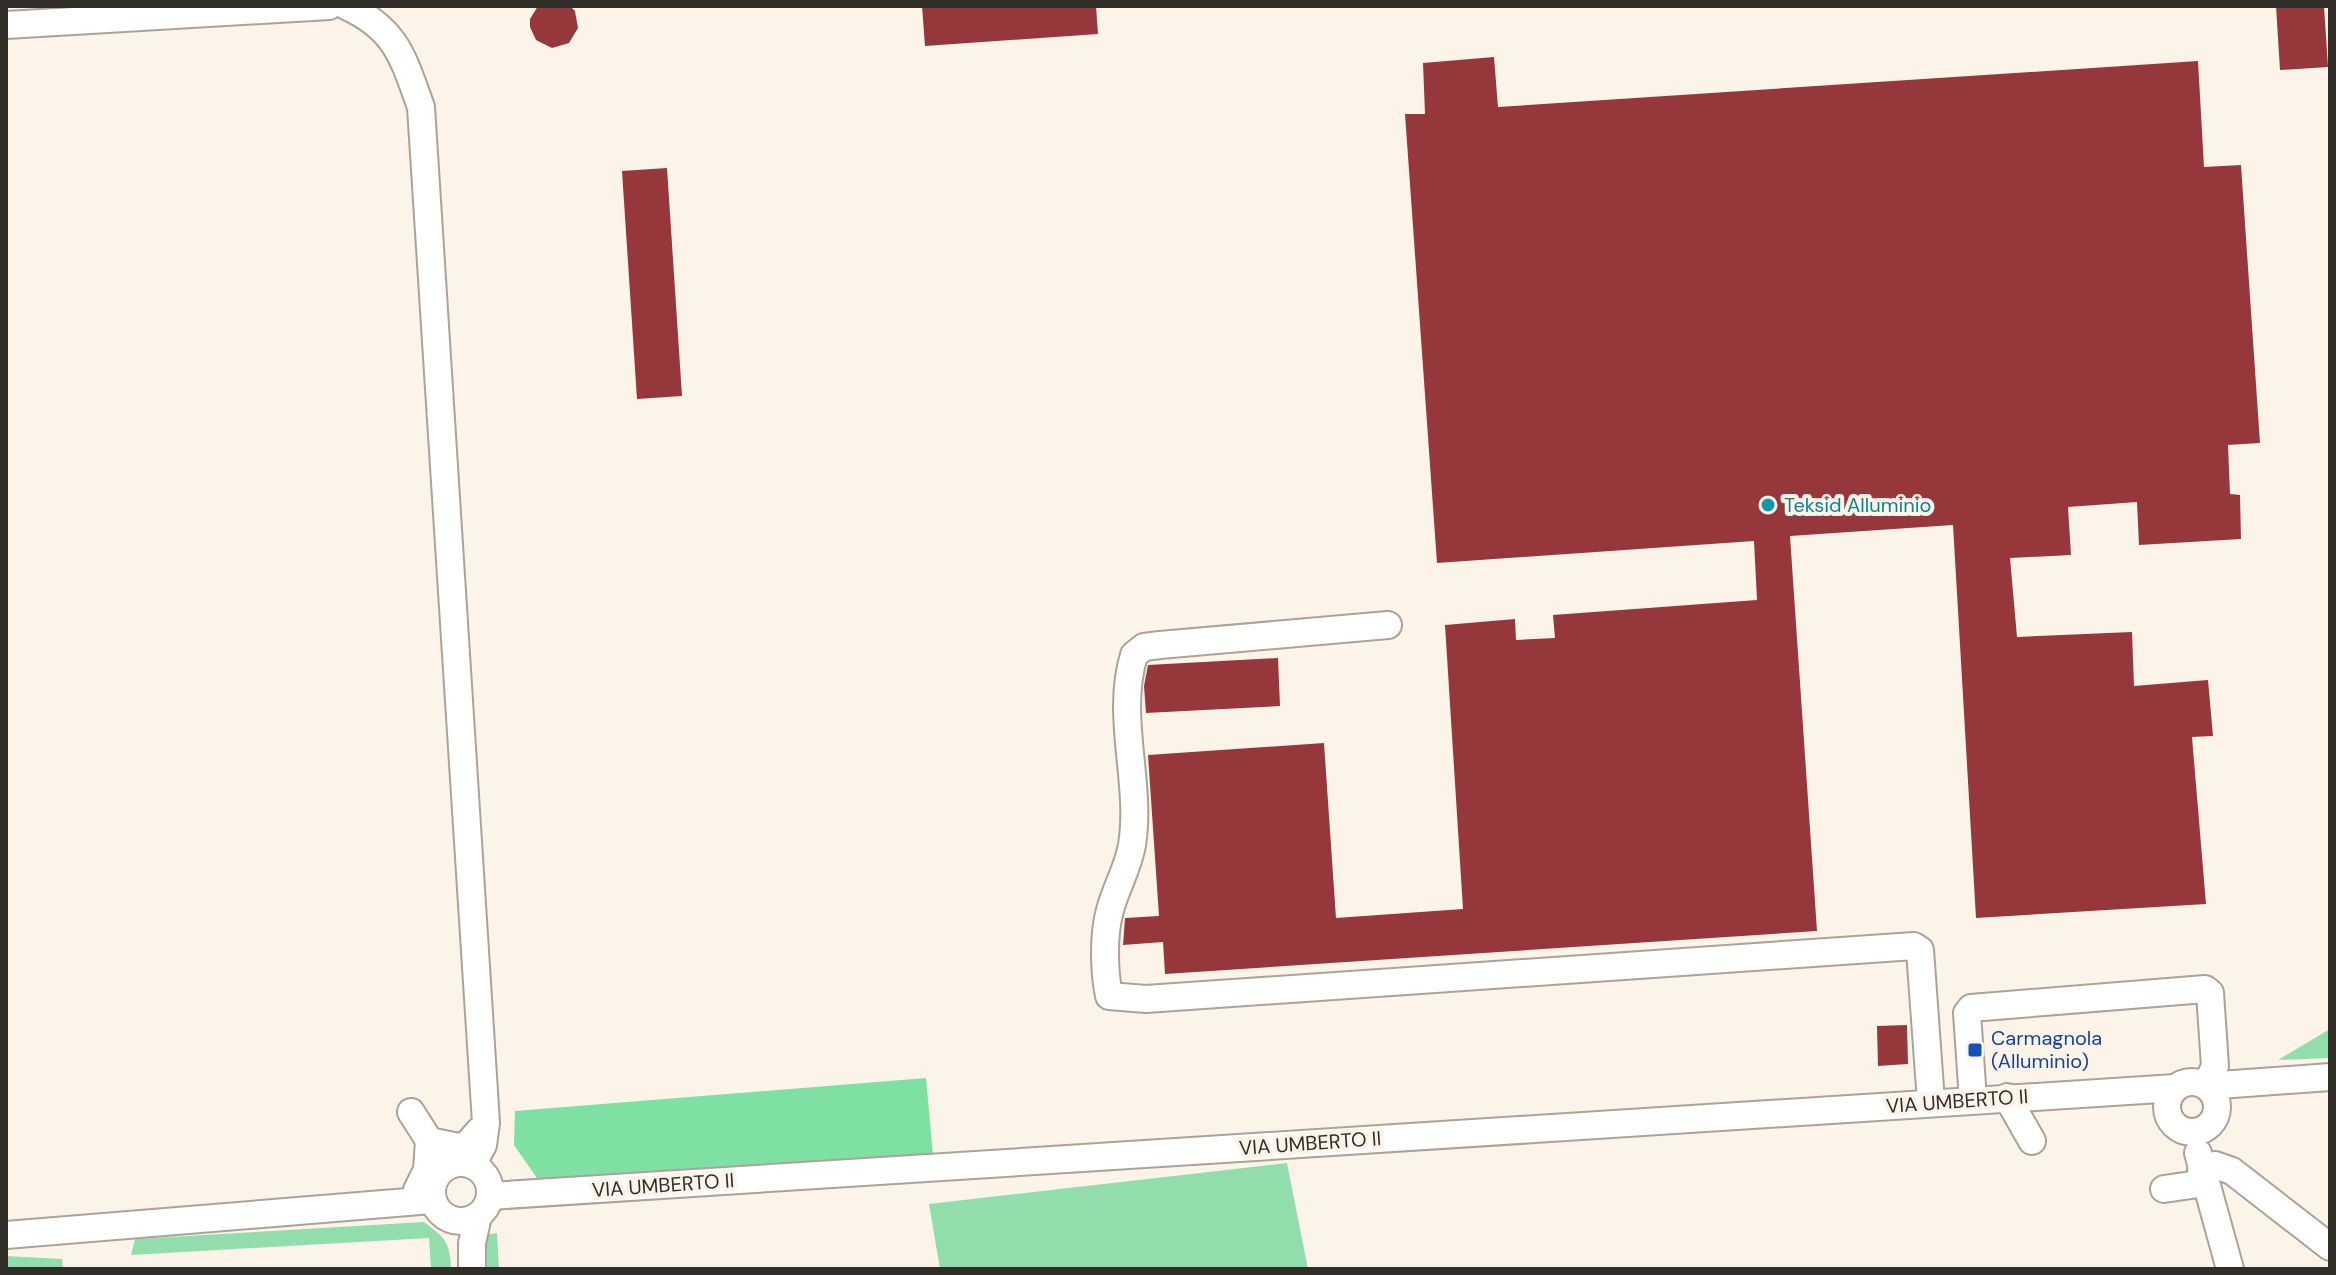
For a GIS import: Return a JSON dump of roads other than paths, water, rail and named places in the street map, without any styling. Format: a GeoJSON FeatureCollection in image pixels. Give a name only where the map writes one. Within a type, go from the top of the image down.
{"type":"FeatureCollection","features":[{"type":"Feature","properties":{"kind":"street"},"geometry":{"type":"LineString","coordinates":[[6,25],[329,6]]}},
{"type":"Feature","properties":{"kind":"street"},"geometry":{"type":"LineString","coordinates":[[346,6],[368,16],[389,35],[403,60],[421,107],[486,1123],[483,1145],[459,1165],[436,1175],[421,1201]]}},
{"type":"Feature","properties":{"kind":"street"},"geometry":{"type":"LineString","coordinates":[[1388,625],[1160,645],[1144,647],[1134,655],[1126,698],[1133,833],[1132,846],[1110,910],[1106,938],[1109,996],[1146,999],[1914,946],[1920,950],[1931,1102]]}},
{"type":"Feature","properties":{"kind":"street"},"geometry":{"type":"LineString","coordinates":[[1973,1100],[1967,1013],[1975,1006],[2205,989],[2210,993],[2215,1066],[2211,1092],[2216,1115],[2199,1153],[2164,1189]]}},
{"type":"Feature","properties":{"kind":"street"},"geometry":{"type":"LineString","coordinates":[[2330,1077],[2239,1082],[2211,1092],[2189,1082],[2171,1098],[2171,1122],[2199,1153],[2215,1165],[2232,1171],[2330,1247]]}},
{"type":"Feature","properties":{"kind":"street","name":"VIA UMBERTO II"},"geometry":{"type":"LineString","coordinates":[[474,1211],[1931,1102],[2130,1092],[2171,1098]]}},
{"type":"Feature","properties":{"kind":"street"},"geometry":{"type":"LineString","coordinates":[[2007,1097],[2032,1141]]}},
{"type":"Feature","properties":{"kind":"street"},"geometry":{"type":"LineString","coordinates":[[411,1112],[429,1141],[459,1165],[483,1172],[489,1183],[459,1243],[460,1269]]}},
{"type":"Feature","properties":{"kind":"street"},"geometry":{"type":"LineString","coordinates":[[429,1141],[464,1148],[486,1123]]}},
{"type":"Feature","properties":{"kind":"street"},"geometry":{"type":"LineString","coordinates":[[421,1201],[429,1141]]}},
{"type":"Feature","properties":{"kind":"street"},"geometry":{"type":"LineString","coordinates":[[2199,1153],[2230,1269]]}},
{"type":"Feature","properties":{"kind":"street"},"geometry":{"type":"LineString","coordinates":[[6,1235],[421,1201],[443,1216],[474,1211]]}},
{"type":"Feature","properties":{"kind":"street"},"geometry":{"type":"LineString","coordinates":[[472,1269],[474,1211]]}},
{"type":"Feature","properties":{"kind":"place","name":"Teksid Alluminio"},"geometry":{"type":"Point","coordinates":[1768,505]}},
{"type":"Feature","properties":{"kind":"place","name":"Carmagnola (Alluminio)"},"geometry":{"type":"Point","coordinates":[1975,1050]}}]}
